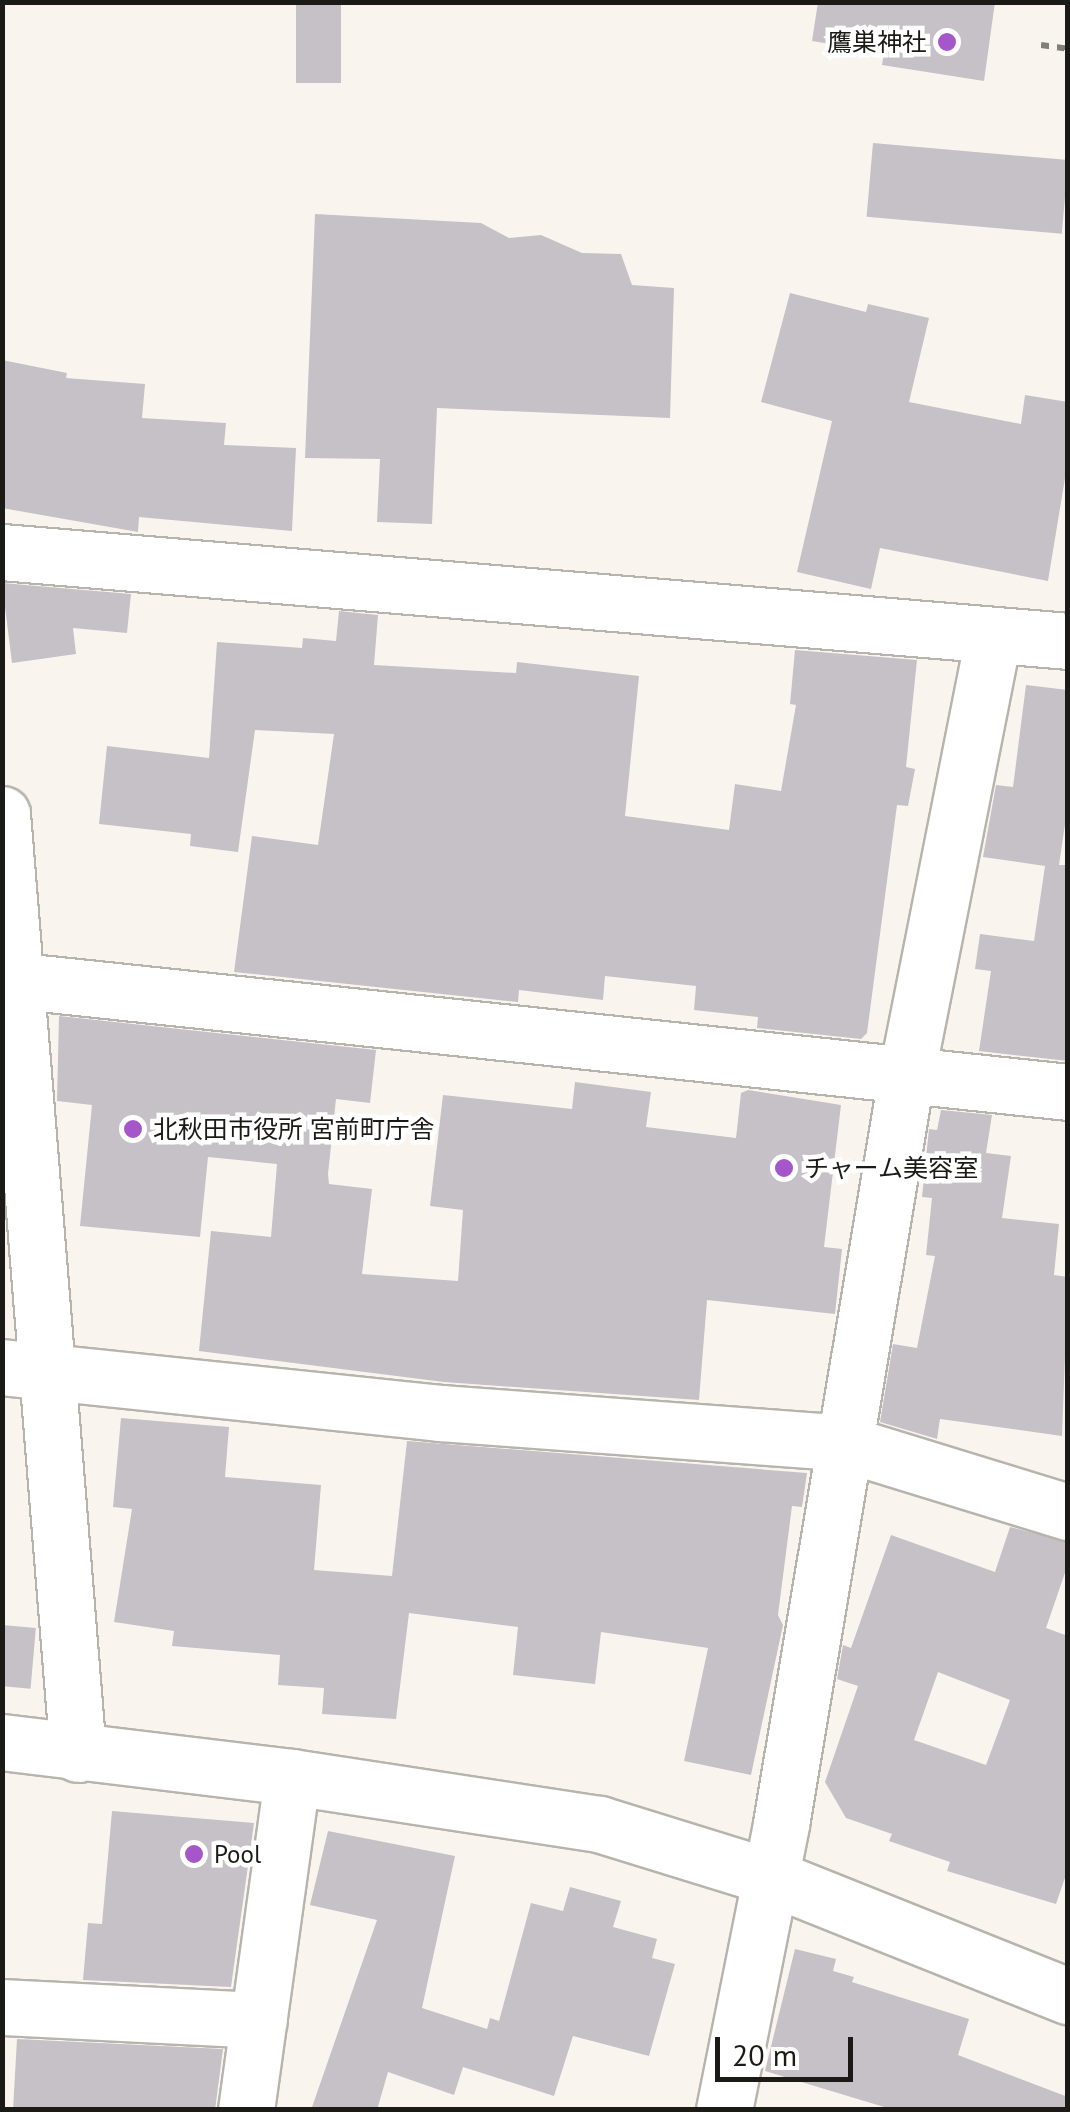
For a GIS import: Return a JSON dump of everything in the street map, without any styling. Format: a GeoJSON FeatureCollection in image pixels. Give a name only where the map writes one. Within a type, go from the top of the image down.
{"type":"FeatureCollection","features":[{"type":"Feature","properties":{"kind":"street"},"geometry":{"type":"LineString","coordinates":[[2,552],[1068,640]]}},
{"type":"Feature","properties":{"kind":"street"},"geometry":{"type":"LineString","coordinates":[[724,2110],[770,1877],[840,1442],[906,1072],[993,636]]}},
{"type":"Feature","properties":{"kind":"street"},"geometry":{"type":"LineString","coordinates":[[2,814],[24,1369],[78,1754]]}},
{"type":"Feature","properties":{"kind":"street"},"geometry":{"type":"LineString","coordinates":[[9,979],[1068,1092]]}},
{"type":"Feature","properties":{"kind":"street"},"geometry":{"type":"LineString","coordinates":[[24,1369],[441,1413],[840,1442],[1068,1512]]}},
{"type":"Feature","properties":{"kind":"street"},"geometry":{"type":"LineString","coordinates":[[2,1742],[292,1777],[599,1824],[770,1877],[1068,1996]]}},
{"type":"Feature","properties":{"kind":"street"},"geometry":{"type":"LineString","coordinates":[[246,2110],[292,1777]]}},
{"type":"Feature","properties":{"kind":"street"},"geometry":{"type":"LineString","coordinates":[[2,2007],[258,2020]]}},
{"type":"Feature","properties":{"kind":"path"},"geometry":{"type":"LineString","coordinates":[[1042,45],[1068,49]]}},
{"type":"Feature","properties":{"kind":"building"},"geometry":{"type":"Polygon","coordinates":[[[296,2],[341,2],[341,83],[296,83],[296,2]]]}},
{"type":"Feature","properties":{"kind":"building","name":"鷹巣神社"},"geometry":{"type":"Polygon","coordinates":[[[818,2],[995,2],[984,81],[882,65],[884,53],[812,41],[818,2]]]}},
{"type":"Feature","properties":{"kind":"building"},"geometry":{"type":"Polygon","coordinates":[[[873,143],[1068,160],[1062,234],[867,217],[873,143]]]}},
{"type":"Feature","properties":{"kind":"building"},"geometry":{"type":"Polygon","coordinates":[[[315,214],[481,223],[509,238],[541,235],[582,253],[621,254],[632,285],[674,288],[670,418],[437,408],[432,524],[377,522],[380,459],[305,458],[315,214]]]}},
{"type":"Feature","properties":{"kind":"building"},"geometry":{"type":"Polygon","coordinates":[[[790,293],[866,312],[868,304],[929,318],[909,402],[1021,424],[1025,395],[1068,402],[1068,460],[1048,581],[880,548],[871,589],[797,572],[832,421],[761,402],[790,293]]]}},
{"type":"Feature","properties":{"kind":"building"},"geometry":{"type":"Polygon","coordinates":[[[2,360],[67,373],[66,378],[145,384],[142,418],[226,423],[224,445],[296,448],[292,531],[139,517],[138,532],[2,508],[2,360]]]}},
{"type":"Feature","properties":{"kind":"building"},"geometry":{"type":"Polygon","coordinates":[[[2,583],[131,594],[127,633],[73,628],[76,654],[12,663],[2,583]]]}},
{"type":"Feature","properties":{"kind":"building"},"geometry":{"type":"Polygon","coordinates":[[[339,611],[378,615],[374,665],[516,673],[517,662],[639,676],[625,816],[729,830],[735,784],[781,791],[796,705],[790,704],[795,650],[917,660],[906,767],[915,769],[908,806],[897,805],[867,1033],[861,1039],[757,1028],[758,1017],[694,1010],[696,986],[605,976],[603,1000],[519,990],[518,1002],[234,972],[252,836],[318,845],[334,734],[255,730],[238,852],[190,846],[191,834],[99,824],[107,746],[209,758],[217,642],[302,648],[303,638],[336,641],[339,611]]]}},
{"type":"Feature","properties":{"kind":"building"},"geometry":{"type":"Polygon","coordinates":[[[1026,685],[1068,690],[1068,804],[1059,865],[1068,865],[1068,1061],[979,1051],[991,971],[975,969],[980,934],[1034,941],[1045,866],[983,857],[996,785],[1013,787],[1026,685]]]}},
{"type":"Feature","properties":{"kind":"building"},"geometry":{"type":"Polygon","coordinates":[[[59,1016],[376,1050],[370,1103],[336,1099],[328,1174],[329,1184],[372,1189],[362,1274],[458,1281],[463,1210],[430,1206],[443,1095],[572,1109],[575,1082],[651,1092],[646,1127],[736,1138],[741,1093],[748,1090],[841,1105],[824,1247],[842,1249],[835,1314],[707,1300],[699,1400],[444,1382],[199,1351],[211,1231],[271,1237],[277,1164],[208,1157],[200,1237],[80,1226],[92,1105],[57,1101],[59,1016]]]}},
{"type":"Feature","properties":{"kind":"building"},"geometry":{"type":"Polygon","coordinates":[[[941,1110],[992,1115],[986,1153],[1011,1156],[1002,1218],[1059,1224],[1054,1275],[1068,1277],[1062,1436],[940,1419],[937,1439],[880,1422],[893,1344],[917,1348],[935,1256],[926,1255],[932,1198],[922,1197],[929,1129],[937,1130],[941,1110]]]}},
{"type":"Feature","properties":{"kind":"building"},"geometry":{"type":"Polygon","coordinates":[[[121,1418],[229,1427],[225,1477],[321,1485],[314,1570],[392,1576],[407,1441],[807,1473],[802,1507],[792,1506],[778,1615],[783,1625],[751,1775],[684,1761],[708,1648],[601,1632],[595,1684],[513,1675],[518,1627],[409,1613],[396,1719],[322,1714],[324,1688],[278,1685],[280,1655],[172,1646],[174,1631],[114,1622],[132,1509],[113,1507],[121,1418]]]}},
{"type":"Feature","properties":{"kind":"building"},"geometry":{"type":"Polygon","coordinates":[[[1010,1527],[1068,1542],[1068,1564],[1046,1628],[1068,1636],[1068,1869],[1056,1904],[947,1871],[950,1862],[889,1841],[892,1834],[846,1818],[825,1782],[858,1686],[837,1679],[843,1645],[851,1648],[891,1535],[995,1572],[1010,1527]],[[938,1672],[914,1740],[986,1765],[1010,1700],[938,1672]]]}},
{"type":"Feature","properties":{"kind":"building"},"geometry":{"type":"Polygon","coordinates":[[[2,1625],[36,1628],[31,1689],[2,1686],[2,1625]]]}},
{"type":"Feature","properties":{"kind":"building"},"geometry":{"type":"Polygon","coordinates":[[[112,1811],[254,1823],[231,1987],[83,1980],[88,1923],[102,1924],[112,1811]]]}},
{"type":"Feature","properties":{"kind":"building"},"geometry":{"type":"Polygon","coordinates":[[[328,1831],[455,1856],[422,2008],[487,2029],[490,2018],[499,2021],[531,1903],[563,1911],[570,1887],[621,1901],[613,1927],[657,1939],[652,1958],[675,1964],[649,2056],[573,2036],[554,2096],[463,2067],[454,2095],[388,2072],[377,2110],[311,2110],[377,1920],[310,1905],[328,1831]]]}},
{"type":"Feature","properties":{"kind":"building"},"geometry":{"type":"Polygon","coordinates":[[[795,1949],[836,1959],[833,1971],[854,1977],[852,1982],[969,2019],[958,2055],[1068,2097],[1068,2110],[894,2110],[765,2071],[795,1949]]]}},
{"type":"Feature","properties":{"kind":"building"},"geometry":{"type":"Polygon","coordinates":[[[17,2039],[223,2049],[215,2110],[13,2110],[17,2039]]]}},
{"type":"Feature","properties":{"kind":"place","name":"鷹巣神社"},"geometry":{"type":"Point","coordinates":[947,42]}},
{"type":"Feature","properties":{"kind":"place","name":"北秋田市役所 宮前町庁舎"},"geometry":{"type":"Point","coordinates":[133,1129]}},
{"type":"Feature","properties":{"kind":"place","name":"チャーム美容室"},"geometry":{"type":"Point","coordinates":[784,1168]}},
{"type":"Feature","properties":{"kind":"place","name":"Pool"},"geometry":{"type":"Point","coordinates":[194,1854]}}]}
